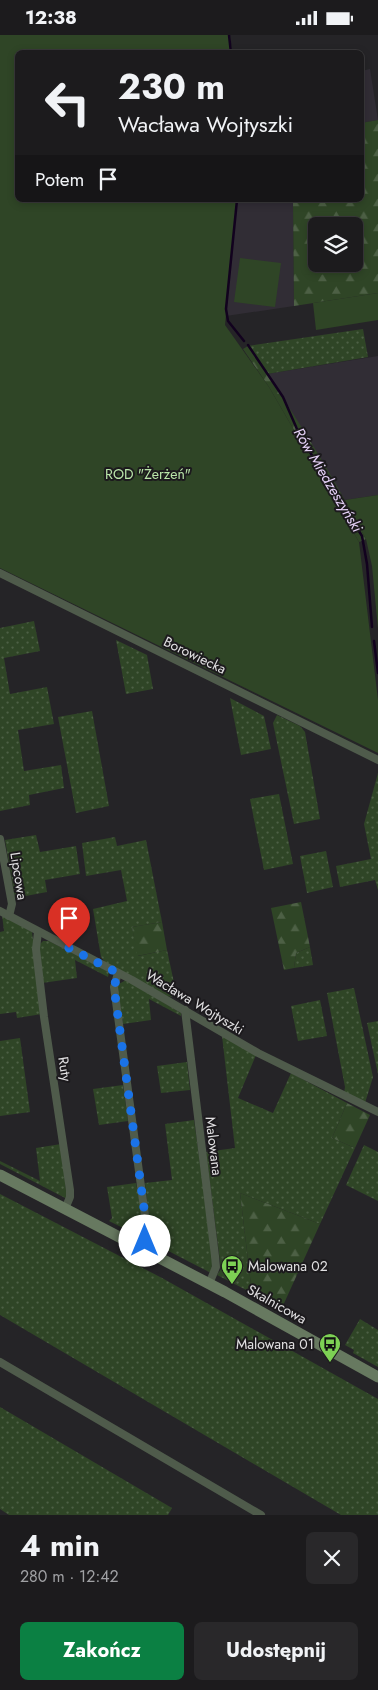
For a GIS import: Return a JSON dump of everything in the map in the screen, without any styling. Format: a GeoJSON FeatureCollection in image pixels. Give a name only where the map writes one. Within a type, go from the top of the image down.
{"type":"FeatureCollection","features":[{"type":"Feature","properties":{"kind":"street","name":"Borowiecka"},"geometry":{"type":"LineString","coordinates":[[0,573],[378,760]]}},
{"type":"Feature","properties":{"kind":"street","name":"Lipcowa"},"geometry":{"type":"LineString","coordinates":[[0,839],[12,904],[9,916]]}},
{"type":"Feature","properties":{"kind":"street","name":"Wacława Wojtyszki"},"geometry":{"type":"LineString","coordinates":[[0,911],[118,973],[258,1053],[378,1112]]}},
{"type":"Feature","properties":{"kind":"street","name":"Ruty"},"geometry":{"type":"LineString","coordinates":[[38,932],[36,949],[70,1190],[64,1209]]}},
{"type":"Feature","properties":{"kind":"street"},"geometry":{"type":"LineString","coordinates":[[118,973],[114,987],[146,1223],[147,1235],[142,1248]]}},
{"type":"Feature","properties":{"kind":"street","name":"Malowana"},"geometry":{"type":"LineString","coordinates":[[185,1010],[216,1267],[209,1284]]}},
{"type":"Feature","properties":{"kind":"street","name":"Skalnicowa"},"geometry":{"type":"LineString","coordinates":[[0,1175],[142,1248],[378,1377]]}},
{"type":"Feature","properties":{"kind":"street"},"geometry":{"type":"LineString","coordinates":[[0,1362],[261,1515]]}},
{"type":"Feature","properties":{"kind":"shaded area"},"geometry":{"type":"Polygon","coordinates":[[[370,69],[378,120],[364,122],[364,70],[370,69]]]}},
{"type":"Feature","properties":{"kind":"shaded area"},"geometry":{"type":"Polygon","coordinates":[[[237,202],[293,202],[294,306],[226,316],[237,202]]]}},
{"type":"Feature","properties":{"kind":"shaded area"},"geometry":{"type":"Polygon","coordinates":[[[378,356],[378,495],[345,500],[267,374],[378,356]]]}},
{"type":"Feature","properties":{"kind":"green space","name":"ROD \"Żerżeń\""},"geometry":{"type":"Polygon","coordinates":[[[0,35],[230,35],[232,50],[15,50],[15,202],[237,202],[225,325],[269,387],[359,542],[378,700],[378,753],[0,568],[0,35]]]}},
{"type":"Feature","properties":{"kind":"green space"},"geometry":{"type":"Polygon","coordinates":[[[378,120],[378,293],[294,306],[293,202],[364,202],[364,122],[378,120]]]}},
{"type":"Feature","properties":{"kind":"green space"},"geometry":{"type":"Polygon","coordinates":[[[304,254],[308,254],[308,272],[345,272],[345,274],[304,275],[304,254]]]}},
{"type":"Feature","properties":{"kind":"green space"},"geometry":{"type":"Polygon","coordinates":[[[240,258],[281,263],[275,307],[234,302],[240,258]]]}},
{"type":"Feature","properties":{"kind":"green space"},"geometry":{"type":"Polygon","coordinates":[[[378,293],[378,320],[316,330],[313,303],[378,293]]]}},
{"type":"Feature","properties":{"kind":"green space"},"geometry":{"type":"Polygon","coordinates":[[[363,329],[368,357],[267,374],[248,346],[363,329]]]}},
{"type":"Feature","properties":{"kind":"green space"},"geometry":{"type":"Polygon","coordinates":[[[248,346],[310,441],[366,539],[359,542],[269,387],[243,349],[248,346]]]}},
{"type":"Feature","properties":{"kind":"green space"},"geometry":{"type":"Polygon","coordinates":[[[378,495],[378,629],[372,566],[366,539],[345,500],[378,495]]]}},
{"type":"Feature","properties":{"kind":"green space"},"geometry":{"type":"Polygon","coordinates":[[[34,621],[40,651],[4,658],[10,694],[47,687],[54,724],[18,730],[24,771],[61,765],[64,788],[29,795],[30,805],[0,811],[0,628],[34,621]]]}},
{"type":"Feature","properties":{"kind":"green space"},"geometry":{"type":"Polygon","coordinates":[[[116,640],[147,655],[153,689],[126,694],[116,640]]]}},
{"type":"Feature","properties":{"kind":"green space"},"geometry":{"type":"Polygon","coordinates":[[[230,698],[264,716],[271,749],[241,755],[230,698]]]}},
{"type":"Feature","properties":{"kind":"green space"},"geometry":{"type":"Polygon","coordinates":[[[92,711],[109,806],[76,813],[58,717],[92,711]]]}},
{"type":"Feature","properties":{"kind":"green space"},"geometry":{"type":"Polygon","coordinates":[[[277,715],[300,726],[305,732],[320,819],[294,824],[273,723],[277,715]]]}},
{"type":"Feature","properties":{"kind":"green space"},"geometry":{"type":"Polygon","coordinates":[[[378,773],[378,890],[375,880],[340,887],[336,866],[371,859],[364,824],[378,773]]]}},
{"type":"Feature","properties":{"kind":"green space"},"geometry":{"type":"Polygon","coordinates":[[[279,794],[293,864],[264,870],[250,799],[279,794]]]}},
{"type":"Feature","properties":{"kind":"green space"},"geometry":{"type":"Polygon","coordinates":[[[36,835],[40,852],[76,846],[80,874],[45,880],[47,892],[15,898],[5,840],[36,835]]]}},
{"type":"Feature","properties":{"kind":"green space"},"geometry":{"type":"Polygon","coordinates":[[[115,837],[117,846],[146,840],[162,922],[132,927],[138,956],[167,950],[176,992],[172,997],[166,996],[106,963],[101,957],[93,909],[127,901],[121,870],[86,876],[82,843],[115,837]]]}},
{"type":"Feature","properties":{"kind":"green space"},"geometry":{"type":"Polygon","coordinates":[[[326,851],[333,887],[307,893],[300,856],[326,851]]]}},
{"type":"Feature","properties":{"kind":"green space"},"geometry":{"type":"Polygon","coordinates":[[[301,902],[310,947],[296,953],[294,968],[284,970],[271,908],[301,902]]]}},
{"type":"Feature","properties":{"kind":"green space"},"geometry":{"type":"Polygon","coordinates":[[[2,915],[32,932],[42,1014],[17,1018],[16,1012],[0,1014],[0,932],[4,931],[2,915]]]}},
{"type":"Feature","properties":{"kind":"green space"},"geometry":{"type":"Polygon","coordinates":[[[162,922],[167,950],[137,956],[132,927],[162,922]]]}},
{"type":"Feature","properties":{"kind":"green space"},"geometry":{"type":"Polygon","coordinates":[[[43,941],[49,941],[109,972],[108,977],[75,960],[77,978],[42,983],[39,945],[43,941]]]}},
{"type":"Feature","properties":{"kind":"green space"},"geometry":{"type":"Polygon","coordinates":[[[310,947],[313,965],[294,968],[296,953],[310,947]]]}},
{"type":"Feature","properties":{"kind":"green space"},"geometry":{"type":"Polygon","coordinates":[[[126,980],[181,1013],[181,1016],[149,999],[151,1020],[123,1024],[117,985],[126,980]]]}},
{"type":"Feature","properties":{"kind":"green space"},"geometry":{"type":"Polygon","coordinates":[[[354,988],[373,1077],[365,1103],[344,1093],[345,1087],[327,993],[354,988]]]}},
{"type":"Feature","properties":{"kind":"green space"},"geometry":{"type":"Polygon","coordinates":[[[320,1000],[327,1036],[298,1041],[291,1006],[320,1000]]]}},
{"type":"Feature","properties":{"kind":"green space"},"geometry":{"type":"Polygon","coordinates":[[[378,1021],[378,1074],[367,1023],[378,1021]]]}},
{"type":"Feature","properties":{"kind":"green space"},"geometry":{"type":"Polygon","coordinates":[[[222,1036],[256,1055],[238,1098],[273,1113],[291,1073],[347,1103],[332,1138],[355,1148],[320,1224],[240,1193],[252,1293],[217,1275],[221,1269],[206,1152],[235,1148],[222,1036]]]}},
{"type":"Feature","properties":{"kind":"green space"},"geometry":{"type":"Polygon","coordinates":[[[20,1038],[30,1112],[0,1116],[0,1041],[20,1038]]]}},
{"type":"Feature","properties":{"kind":"green space"},"geometry":{"type":"Polygon","coordinates":[[[187,1062],[190,1090],[161,1093],[157,1066],[187,1062]]]}},
{"type":"Feature","properties":{"kind":"green space"},"geometry":{"type":"Polygon","coordinates":[[[123,1085],[128,1121],[99,1125],[93,1089],[123,1085]]]}},
{"type":"Feature","properties":{"kind":"green space"},"geometry":{"type":"Polygon","coordinates":[[[347,1103],[370,1115],[355,1148],[332,1138],[347,1103]]]}},
{"type":"Feature","properties":{"kind":"green space"},"geometry":{"type":"Polygon","coordinates":[[[194,1120],[213,1256],[211,1273],[149,1241],[151,1235],[145,1183],[172,1180],[165,1124],[194,1120]]]}},
{"type":"Feature","properties":{"kind":"green space"},"geometry":{"type":"Polygon","coordinates":[[[61,1144],[67,1199],[0,1164],[0,1161],[40,1181],[36,1148],[61,1144]]]}},
{"type":"Feature","properties":{"kind":"green space"},"geometry":{"type":"Polygon","coordinates":[[[364,1145],[378,1152],[378,1201],[346,1185],[364,1145]]]}},
{"type":"Feature","properties":{"kind":"green space"},"geometry":{"type":"Polygon","coordinates":[[[136,1183],[144,1223],[143,1238],[109,1221],[112,1218],[107,1187],[136,1183]]]}},
{"type":"Feature","properties":{"kind":"green space"},"geometry":{"type":"Polygon","coordinates":[[[240,1193],[320,1224],[281,1310],[252,1293],[240,1193]]]}},
{"type":"Feature","properties":{"kind":"green space"},"geometry":{"type":"Polygon","coordinates":[[[0,1194],[162,1278],[378,1399],[378,1515],[341,1515],[0,1315],[0,1194]]]}},
{"type":"Feature","properties":{"kind":"green space"},"geometry":{"type":"Polygon","coordinates":[[[360,1319],[378,1330],[378,1367],[353,1353],[354,1350],[345,1345],[360,1319]]]}},
{"type":"Feature","properties":{"kind":"green space"},"geometry":{"type":"Polygon","coordinates":[[[0,1407],[172,1508],[168,1515],[9,1515],[0,1509],[0,1407]]]}},
{"type":"Feature","properties":{"kind":"waterway","name":"Rów Miedzeszyński"},"geometry":{"type":"LineString","coordinates":[[229,35],[231,50]]}},
{"type":"Feature","properties":{"kind":"waterway","name":"Rów Miedzeszyński"},"geometry":{"type":"LineString","coordinates":[[237,202],[226,309],[228,321],[244,341]]}},
{"type":"Feature","properties":{"kind":"waterway","name":"Rów Miedzeszyński"},"geometry":{"type":"LineString","coordinates":[[248,345],[283,397],[300,436],[362,536],[367,564],[372,627]]}},
{"type":"Feature","properties":{"kind":"waterway","name":"Rów Miedzeszyński"},"geometry":{"type":"LineString","coordinates":[[374,641],[378,673]]}},
{"type":"Feature","properties":{"kind":"place","name":"Malowana 02"},"geometry":{"type":"Point","coordinates":[232,1285]}},
{"type":"Feature","properties":{"kind":"place","name":"Malowana 01"},"geometry":{"type":"Point","coordinates":[330,1363]}},
{"type":"Feature","properties":{"kind":"route"},"geometry":{"type":"LineString","coordinates":[[69,948],[118,973],[114,987],[146,1223],[147,1235],[145,1241]]}}]}
